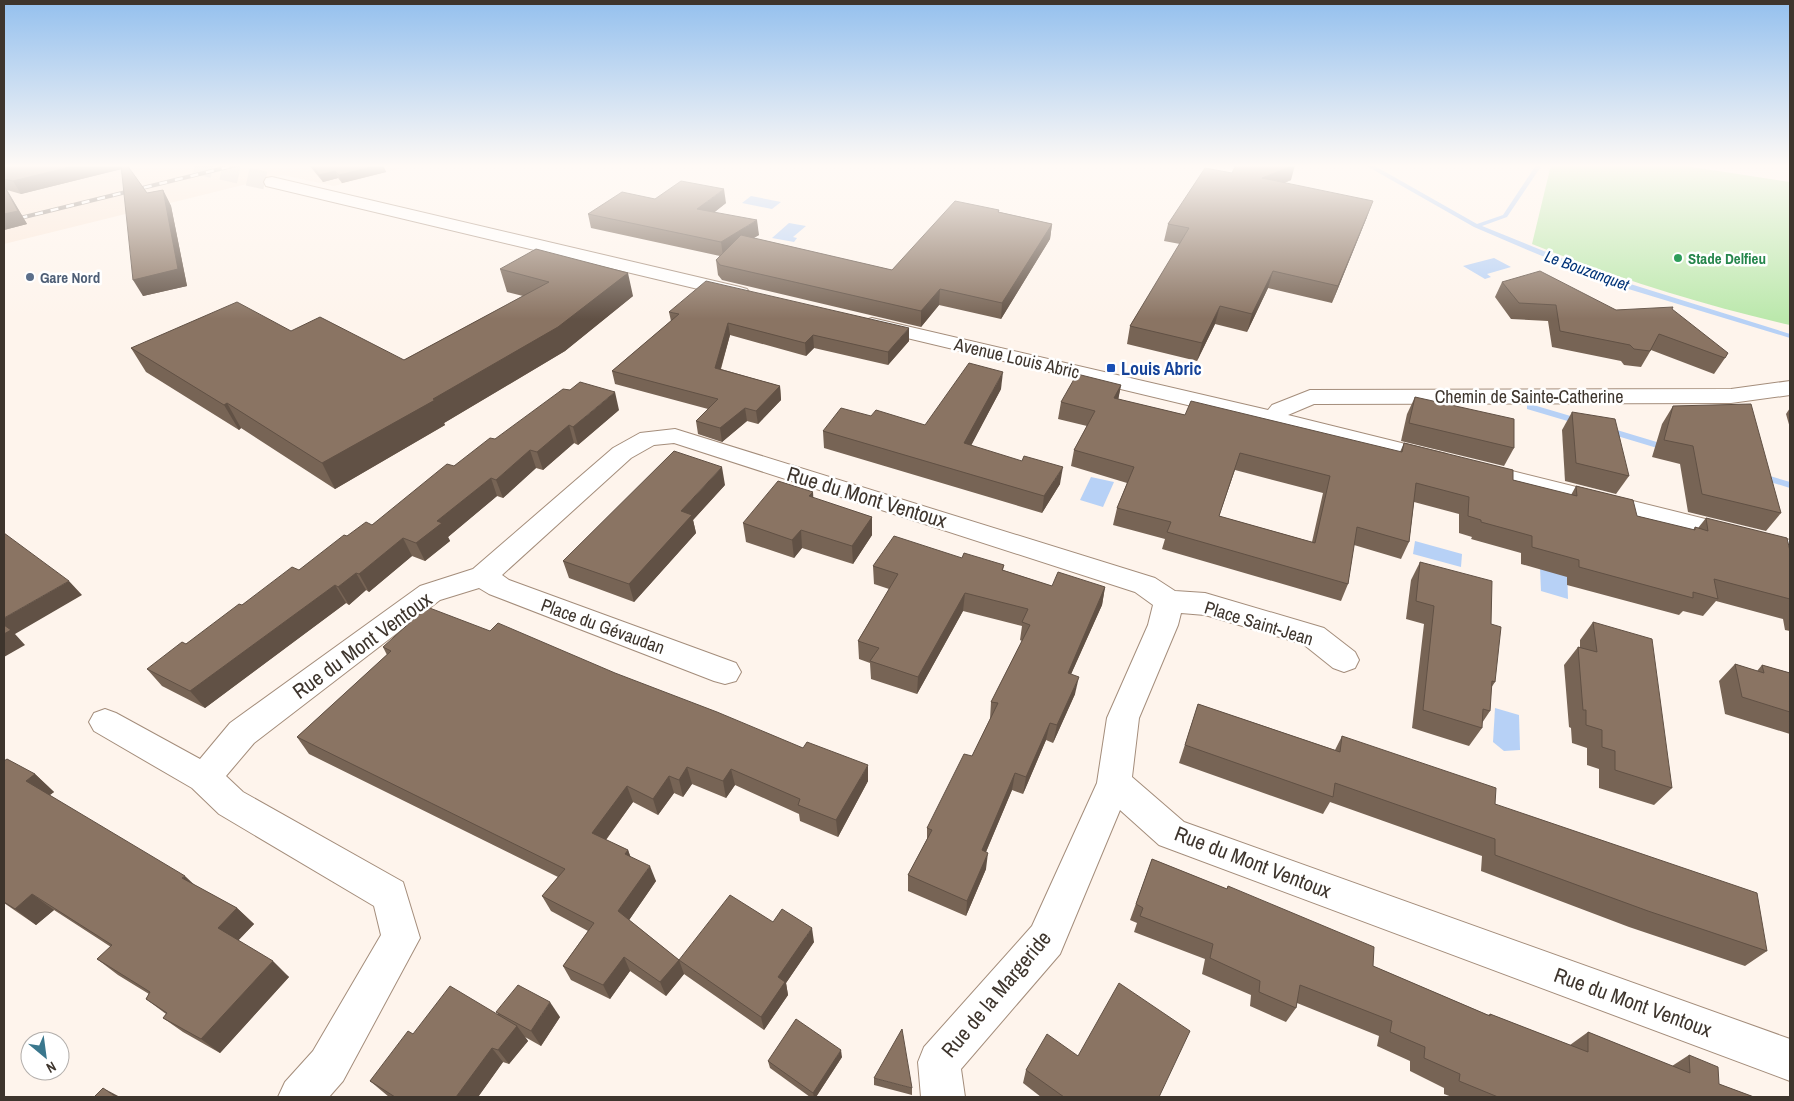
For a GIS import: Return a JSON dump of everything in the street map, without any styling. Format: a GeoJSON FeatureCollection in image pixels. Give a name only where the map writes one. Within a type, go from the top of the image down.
{"type":"FeatureCollection","features":[{"type":"Feature","properties":{"kind":"street"},"geometry":{"type":"LineString","coordinates":[[417,216],[758,297]]}},
{"type":"Feature","properties":{"kind":"street","name":"Avenue Louis Abric"},"geometry":{"type":"LineString","coordinates":[[854,320],[1274,419],[1790,549]]}},
{"type":"Feature","properties":{"kind":"street","name":"Chemin de Sainte-Catherine"},"geometry":{"type":"LineString","coordinates":[[1274,419],[1280,410],[1310,397],[1732,396],[1790,388]]}},
{"type":"Feature","properties":{"kind":"street","name":"Rue du Mont Ventoux"},"geometry":{"type":"LineString","coordinates":[[204,778],[242,733],[430,593],[483,576],[622,453],[649,438],[675,436],[1145,585],[1169,601]]}},
{"type":"Feature","properties":{"kind":"street","name":"Place du Gévaudan"},"geometry":{"type":"LineString","coordinates":[[483,576],[499,587],[725,672]]}},
{"type":"Feature","properties":{"kind":"street"},"geometry":{"type":"LineString","coordinates":[[1114,783],[1123,718],[1163,624],[1169,601]]}},
{"type":"Feature","properties":{"kind":"street","name":"Place Saint-Jean"},"geometry":{"type":"LineString","coordinates":[[1169,601],[1204,604],[1313,636],[1344,660]]}},
{"type":"Feature","properties":{"kind":"street"},"geometry":{"type":"LineString","coordinates":[[105,722],[204,778],[231,803],[390,895],[401,938],[328,1066],[300,1097]]}},
{"type":"Feature","properties":{"kind":"street","name":"Rue du Mont Ventoux"},"geometry":{"type":"LineString","coordinates":[[1114,783],[1172,834],[1790,1060]]}},
{"type":"Feature","properties":{"kind":"street","name":"Rue de la Margeride"},"geometry":{"type":"LineString","coordinates":[[944,1097],[939,1062],[1046,940],[1114,783]]}},
{"type":"Feature","properties":{"kind":"shaded area"},"geometry":{"type":"Polygon","coordinates":[[[4,216],[116,216],[4,244],[4,216]]]}},
{"type":"Feature","properties":{"kind":"green space","name":"Stade Delfieu"},"geometry":{"type":"Polygon","coordinates":[[[1539,216],[1790,216],[1790,325],[1724,309],[1660,290],[1532,244],[1539,216]]]}},
{"type":"Feature","properties":{"kind":"water"},"geometry":{"type":"Polygon","coordinates":[[[789,223],[806,226],[793,237],[797,238],[794,242],[772,238],[789,223]]]}},
{"type":"Feature","properties":{"kind":"water"},"geometry":{"type":"Polygon","coordinates":[[[1494,258],[1511,267],[1487,274],[1491,277],[1485,279],[1463,266],[1494,258]]]}},
{"type":"Feature","properties":{"kind":"water"},"geometry":{"type":"Polygon","coordinates":[[[1091,477],[1114,482],[1103,507],[1080,500],[1091,477]]]}},
{"type":"Feature","properties":{"kind":"water"},"geometry":{"type":"Polygon","coordinates":[[[1415,541],[1462,554],[1461,567],[1413,554],[1415,541]]]}},
{"type":"Feature","properties":{"kind":"water"},"geometry":{"type":"Polygon","coordinates":[[[1540,567],[1567,568],[1568,599],[1541,591],[1540,567]]]}},
{"type":"Feature","properties":{"kind":"water"},"geometry":{"type":"Polygon","coordinates":[[[1495,708],[1519,715],[1520,750],[1504,751],[1493,742],[1495,708]]]}},
{"type":"Feature","properties":{"kind":"building"},"geometry":{"type":"Polygon","coordinates":[[[126,216],[168,216],[178,269],[133,280],[126,216]]]}},
{"type":"Feature","properties":{"kind":"building"},"geometry":{"type":"Polygon","coordinates":[[[599,216],[737,216],[757,220],[721,242],[599,216]]]}},
{"type":"Feature","properties":{"kind":"building"},"geometry":{"type":"Polygon","coordinates":[[[941,216],[1018,216],[1052,224],[1002,303],[940,289],[921,311],[720,265],[716,260],[741,235],[892,270],[941,216]]]}},
{"type":"Feature","properties":{"kind":"building"},"geometry":{"type":"Polygon","coordinates":[[[1173,216],[1367,216],[1338,286],[1273,271],[1252,314],[1220,306],[1202,343],[1130,326],[1189,228],[1168,224],[1173,216]]]}},
{"type":"Feature","properties":{"kind":"building"},"geometry":{"type":"Polygon","coordinates":[[[536,249],[628,273],[558,327],[433,399],[435,400],[322,463],[227,403],[224,405],[131,348],[237,302],[291,331],[320,317],[404,360],[549,282],[500,269],[536,249]]]}},
{"type":"Feature","properties":{"kind":"building"},"geometry":{"type":"Polygon","coordinates":[[[1540,271],[1616,310],[1673,307],[1672,309],[1728,353],[1725,358],[1659,334],[1650,351],[1634,349],[1630,345],[1560,331],[1556,305],[1519,303],[1502,282],[1540,271]]]}},
{"type":"Feature","properties":{"kind":"building"},"geometry":{"type":"Polygon","coordinates":[[[706,281],[909,328],[888,352],[813,335],[805,343],[728,323],[715,368],[780,386],[756,411],[745,408],[720,428],[696,421],[718,399],[612,371],[679,314],[669,312],[706,281]]]}},
{"type":"Feature","properties":{"kind":"building"},"geometry":{"type":"Polygon","coordinates":[[[969,363],[1003,372],[964,443],[1022,461],[1024,456],[1063,467],[1044,496],[823,431],[841,408],[871,416],[876,410],[925,425],[969,363]]]}},
{"type":"Feature","properties":{"kind":"building"},"geometry":{"type":"Polygon","coordinates":[[[1077,374],[1121,385],[1114,398],[1185,415],[1191,401],[1402,452],[1404,443],[1513,470],[1513,480],[1577,496],[1576,486],[1633,500],[1637,516],[1695,530],[1695,527],[1708,531],[1706,518],[1787,538],[1790,551],[1790,599],[1714,579],[1718,599],[1693,592],[1693,598],[1579,567],[1579,560],[1532,547],[1532,536],[1481,522],[1481,520],[1468,516],[1469,497],[1416,483],[1409,542],[1357,527],[1348,584],[1167,532],[1171,522],[1117,508],[1134,467],[1074,450],[1095,411],[1061,402],[1077,374]],[[1240,453],[1219,516],[1315,543],[1330,476],[1240,453]]]}},
{"type":"Feature","properties":{"kind":"building"},"geometry":{"type":"Polygon","coordinates":[[[580,382],[615,392],[573,427],[569,425],[537,452],[530,450],[496,480],[491,478],[437,521],[442,523],[416,543],[403,538],[359,574],[356,573],[338,587],[335,585],[190,691],[147,669],[182,642],[186,644],[239,604],[242,605],[292,567],[299,570],[344,535],[347,536],[366,522],[372,525],[447,464],[454,466],[490,438],[495,439],[563,389],[570,390],[580,382]]]}},
{"type":"Feature","properties":{"kind":"building"},"geometry":{"type":"Polygon","coordinates":[[[1415,397],[1514,419],[1514,448],[1409,423],[1415,397]]]}},
{"type":"Feature","properties":{"kind":"building"},"geometry":{"type":"Polygon","coordinates":[[[1751,404],[1781,513],[1702,494],[1693,446],[1664,440],[1673,406],[1751,404]]]}},
{"type":"Feature","properties":{"kind":"building"},"geometry":{"type":"Polygon","coordinates":[[[1572,412],[1615,419],[1629,476],[1576,463],[1572,412]]]}},
{"type":"Feature","properties":{"kind":"building"},"geometry":{"type":"Polygon","coordinates":[[[674,451],[722,467],[681,511],[692,515],[629,584],[563,561],[674,451]]]}},
{"type":"Feature","properties":{"kind":"building"},"geometry":{"type":"Polygon","coordinates":[[[778,481],[813,492],[809,496],[872,517],[852,546],[801,530],[792,540],[743,523],[778,481]]]}},
{"type":"Feature","properties":{"kind":"building"},"geometry":{"type":"Polygon","coordinates":[[[4,533],[69,581],[4,618],[4,533]]]}},
{"type":"Feature","properties":{"kind":"building"},"geometry":{"type":"Polygon","coordinates":[[[894,536],[962,558],[964,553],[1004,565],[1002,570],[1052,586],[1058,572],[1105,587],[1068,673],[1079,677],[1057,725],[1050,723],[1026,777],[1015,773],[982,850],[988,853],[967,901],[908,875],[932,830],[927,828],[964,754],[972,756],[998,703],[991,702],[1030,625],[1022,622],[1028,609],[965,593],[918,677],[870,661],[879,648],[858,641],[898,574],[873,566],[894,536]]]}},
{"type":"Feature","properties":{"kind":"building"},"geometry":{"type":"Polygon","coordinates":[[[1420,562],[1492,581],[1491,624],[1501,627],[1495,682],[1492,681],[1490,711],[1483,709],[1482,728],[1423,710],[1434,606],[1416,601],[1420,562]]]}},
{"type":"Feature","properties":{"kind":"building"},"geometry":{"type":"Polygon","coordinates":[[[427,607],[490,631],[498,623],[615,673],[717,712],[803,748],[807,742],[868,765],[836,820],[798,805],[800,799],[731,769],[723,781],[687,767],[679,780],[669,776],[653,799],[627,786],[592,833],[628,850],[625,854],[650,866],[618,911],[679,960],[660,982],[624,957],[603,985],[563,966],[594,923],[542,896],[565,869],[297,737],[391,651],[383,647],[427,607]]]}},
{"type":"Feature","properties":{"kind":"building"},"geometry":{"type":"Polygon","coordinates":[[[1593,622],[1652,639],[1672,788],[1615,770],[1615,751],[1602,747],[1602,730],[1586,725],[1586,710],[1583,710],[1578,647],[1597,652],[1593,622]]]}},
{"type":"Feature","properties":{"kind":"building"},"geometry":{"type":"Polygon","coordinates":[[[4,625],[11,630],[4,634],[4,625]]]}},
{"type":"Feature","properties":{"kind":"building"},"geometry":{"type":"Polygon","coordinates":[[[1735,664],[1764,673],[1762,665],[1790,673],[1790,712],[1742,697],[1735,664]]]}},
{"type":"Feature","properties":{"kind":"building"},"geometry":{"type":"Polygon","coordinates":[[[1198,704],[1340,752],[1342,736],[1496,788],[1495,804],[1757,893],[1767,951],[1648,911],[1495,855],[1495,839],[1335,783],[1333,797],[1185,745],[1198,704]]]}},
{"type":"Feature","properties":{"kind":"building"},"geometry":{"type":"Polygon","coordinates":[[[7,759],[35,774],[26,781],[185,876],[182,878],[237,908],[218,928],[273,961],[201,1039],[163,1018],[167,1013],[146,999],[150,992],[97,959],[112,945],[32,894],[15,909],[4,902],[4,761],[7,759]]]}},
{"type":"Feature","properties":{"kind":"building"},"geometry":{"type":"Polygon","coordinates":[[[1152,859],[1227,889],[1228,886],[1374,947],[1373,966],[1490,1016],[1490,1014],[1588,1052],[1588,1032],[1690,1073],[1689,1055],[1718,1067],[1719,1084],[1754,1097],[1498,1097],[1459,1081],[1460,1074],[1424,1058],[1425,1047],[1390,1032],[1392,1021],[1300,985],[1296,1008],[1259,992],[1260,981],[1210,958],[1213,944],[1140,916],[1143,908],[1136,904],[1152,859]]]}},
{"type":"Feature","properties":{"kind":"building"},"geometry":{"type":"Polygon","coordinates":[[[730,895],[773,922],[782,909],[812,928],[778,977],[785,982],[761,1017],[679,960],[730,895]]]}},
{"type":"Feature","properties":{"kind":"building"},"geometry":{"type":"Polygon","coordinates":[[[1119,983],[1190,1031],[1159,1097],[1064,1097],[1026,1070],[1047,1034],[1078,1056],[1119,983]]]}},
{"type":"Feature","properties":{"kind":"building"},"geometry":{"type":"Polygon","coordinates":[[[518,985],[550,1002],[531,1031],[496,1012],[518,985]]]}},
{"type":"Feature","properties":{"kind":"building"},"geometry":{"type":"Polygon","coordinates":[[[450,986],[517,1026],[498,1050],[492,1048],[456,1097],[395,1097],[370,1081],[408,1031],[413,1034],[450,986]]]}},
{"type":"Feature","properties":{"kind":"building"},"geometry":{"type":"Polygon","coordinates":[[[796,1019],[841,1050],[813,1093],[768,1061],[796,1019]]]}},
{"type":"Feature","properties":{"kind":"building"},"geometry":{"type":"Polygon","coordinates":[[[902,1029],[912,1088],[874,1078],[902,1029]]]}},
{"type":"Feature","properties":{"kind":"building"},"geometry":{"type":"Polygon","coordinates":[[[103,1088],[116,1097],[94,1097],[103,1088]]]}},
{"type":"Feature","properties":{"kind":"waterway","name":"Le Bouzanquet"},"geometry":{"type":"LineString","coordinates":[[1459,216],[1476,226]]}},
{"type":"Feature","properties":{"kind":"waterway"},"geometry":{"type":"LineString","coordinates":[[1476,226],[1504,216]]}},
{"type":"Feature","properties":{"kind":"waterway","name":"Le Bouzanquet"},"geometry":{"type":"LineString","coordinates":[[1476,226],[1605,279],[1790,336]]}},
{"type":"Feature","properties":{"kind":"waterway"},"geometry":{"type":"LineString","coordinates":[[1530,407],[1581,422]]}},
{"type":"Feature","properties":{"kind":"waterway"},"geometry":{"type":"LineString","coordinates":[[1607,430],[1667,448]]}},
{"type":"Feature","properties":{"kind":"waterway"},"geometry":{"type":"LineString","coordinates":[[1760,476],[1790,485]]}},
{"type":"Feature","properties":{"kind":"railway"},"geometry":{"type":"LineString","coordinates":[[4,222],[27,216]]}},
{"type":"Feature","properties":{"kind":"place","name":"Stade Delfieu"},"geometry":{"type":"Point","coordinates":[1678,258]}},
{"type":"Feature","properties":{"kind":"place","name":"Gare Nord"},"geometry":{"type":"Point","coordinates":[30,277]}},
{"type":"Feature","properties":{"kind":"place","name":"Louis Abric"},"geometry":{"type":"Point","coordinates":[1111,368]}}]}
